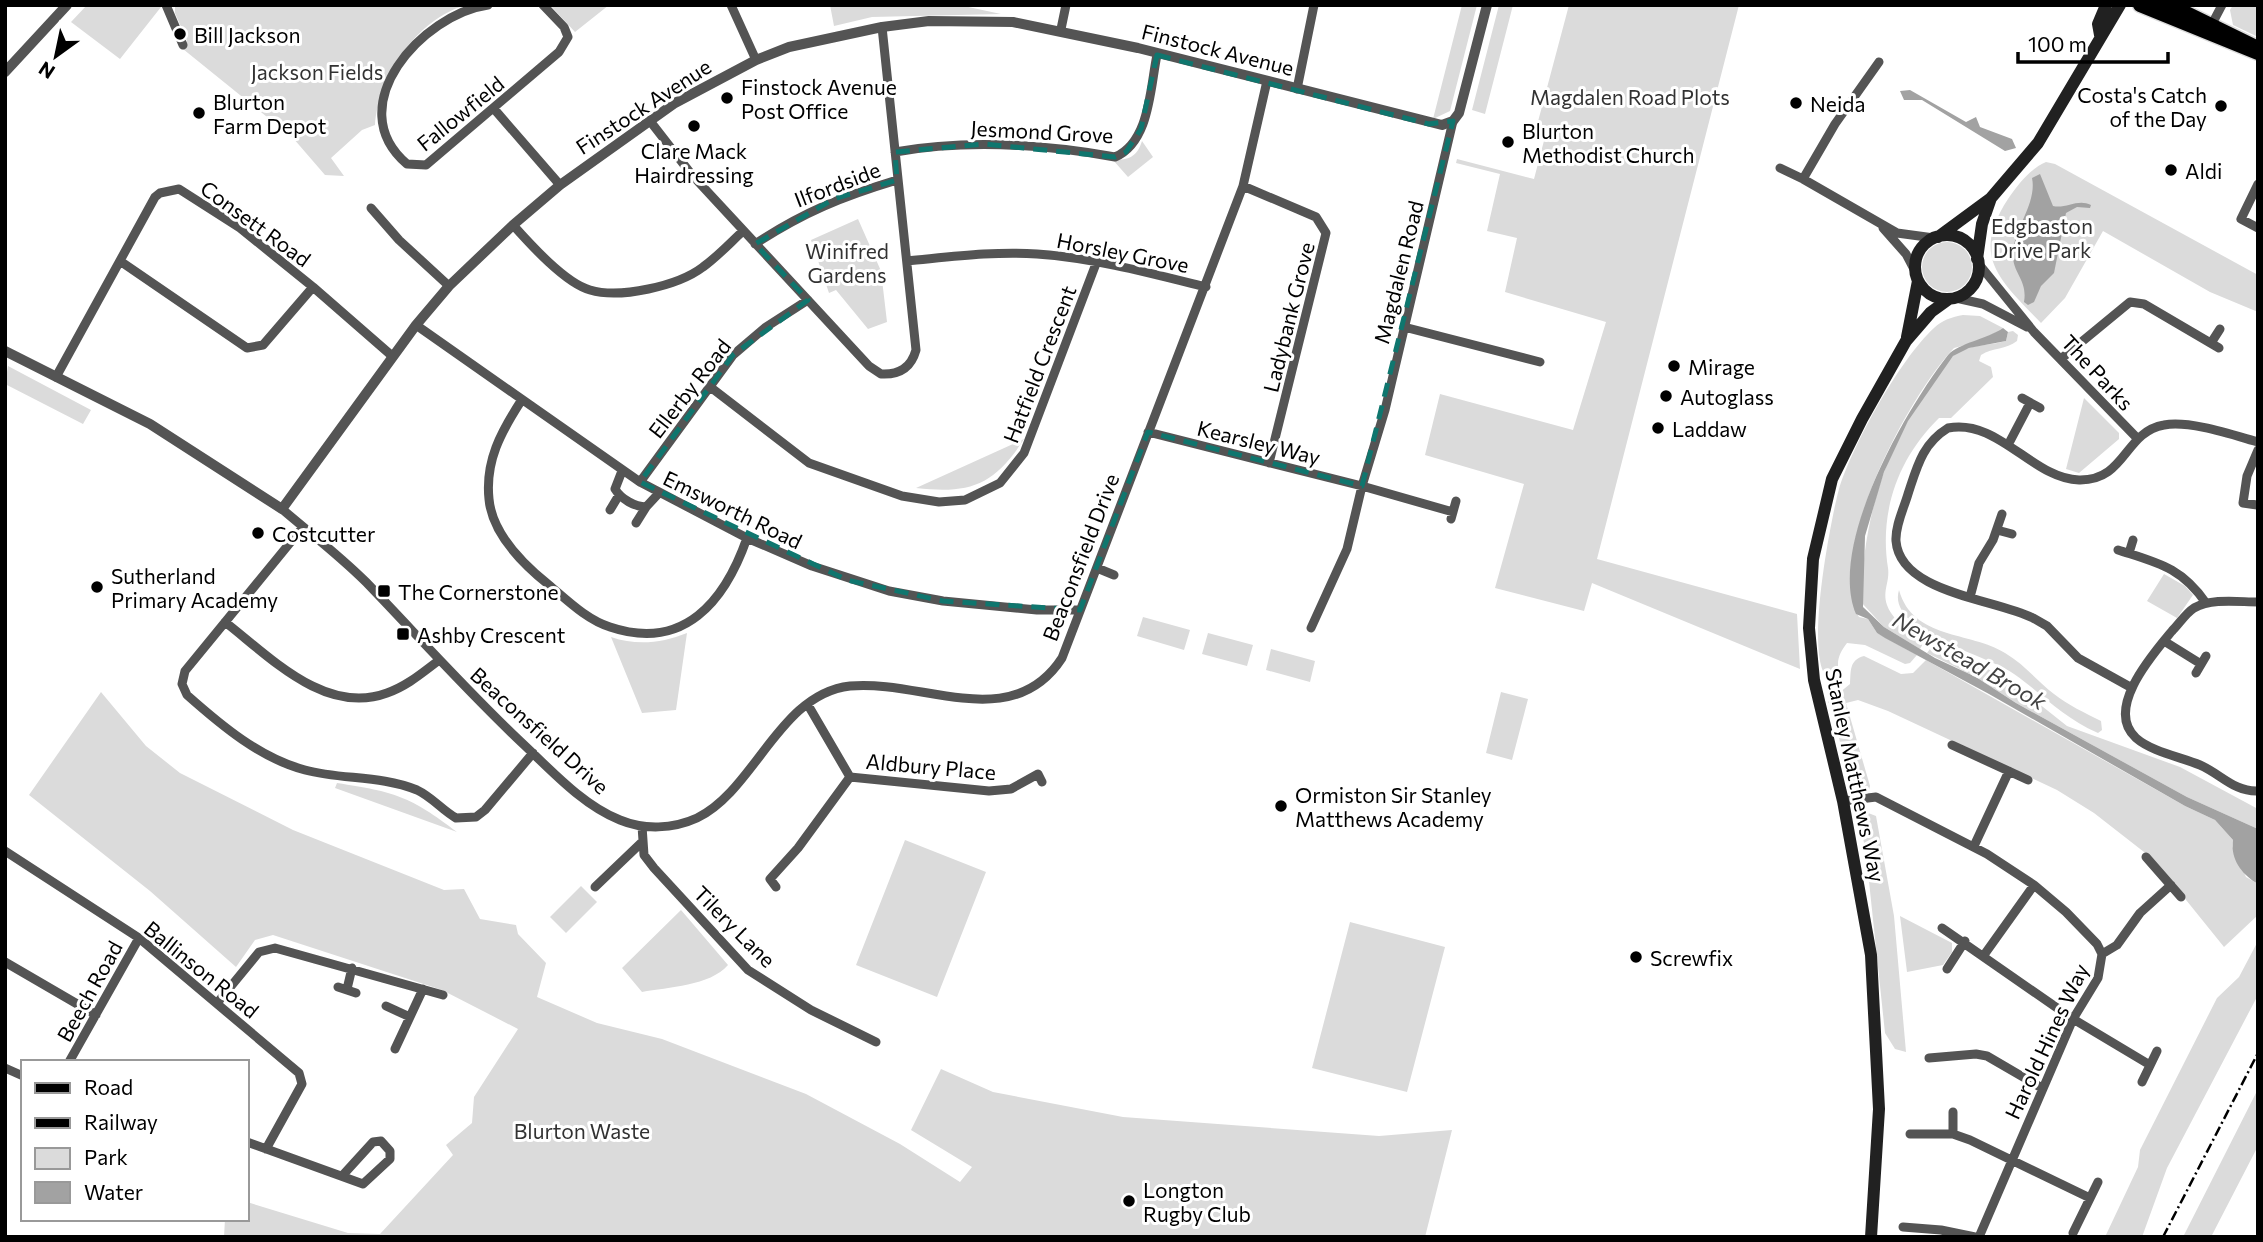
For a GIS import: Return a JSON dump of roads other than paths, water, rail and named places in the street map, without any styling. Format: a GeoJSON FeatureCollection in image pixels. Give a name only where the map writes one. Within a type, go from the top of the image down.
{"type":"FeatureCollection","features":[{"type":"Feature","properties":{"kind":"main road"},"geometry":{"type":"LineString","coordinates":[[2100,35],[2098,24],[2106,5]]}},
{"type":"Feature","properties":{"kind":"main road"},"geometry":{"type":"LineString","coordinates":[[1991,198],[1982,224],[1975,282],[1953,298],[1929,294],[1917,277],[1920,251],[1991,198],[2038,143],[2100,35],[2110,26],[2120,5]]}},
{"type":"Feature","properties":{"kind":"main road"},"geometry":{"type":"LineString","coordinates":[[2140,5],[2258,53]]}},
{"type":"Feature","properties":{"kind":"main road"},"geometry":{"type":"LineString","coordinates":[[2170,5],[2258,48]]}},
{"type":"Feature","properties":{"kind":"main road"},"geometry":{"type":"LineString","coordinates":[[1936,238],[1951,236],[1964,241],[1978,261]]}},
{"type":"Feature","properties":{"kind":"main road","name":"Stanley Matthews Way"},"geometry":{"type":"LineString","coordinates":[[1906,341],[1917,277]]}},
{"type":"Feature","properties":{"kind":"main road","name":"Stanley Matthews Way"},"geometry":{"type":"LineString","coordinates":[[1871,1237],[1879,1109],[1876,1022],[1863,902],[1811,657],[1809,628],[1815,547],[1832,480],[1906,341],[1931,312],[1953,298]]}},
{"type":"Feature","properties":{"kind":"street"},"geometry":{"type":"LineString","coordinates":[[5,72],[67,5]]}},
{"type":"Feature","properties":{"kind":"street"},"geometry":{"type":"LineString","coordinates":[[166,5],[183,45]]}},
{"type":"Feature","properties":{"kind":"street","name":"Fallowfield"},"geometry":{"type":"LineString","coordinates":[[488,5],[456,13],[420,38],[386,89],[381,117],[395,151],[407,164],[421,167],[495,110],[565,44],[568,37],[564,27],[543,5]]}},
{"type":"Feature","properties":{"kind":"street"},"geometry":{"type":"LineString","coordinates":[[731,5],[756,60]]}},
{"type":"Feature","properties":{"kind":"street"},"geometry":{"type":"LineString","coordinates":[[1061,29],[1066,5]]}},
{"type":"Feature","properties":{"kind":"street"},"geometry":{"type":"LineString","coordinates":[[1297,89],[1314,5]]}},
{"type":"Feature","properties":{"kind":"street","name":"Magdalen Road"},"geometry":{"type":"LineString","coordinates":[[1311,628],[1346,550],[1385,410],[1453,121],[1459,113],[1487,5]]}},
{"type":"Feature","properties":{"kind":"street"},"geometry":{"type":"LineString","coordinates":[[2213,24],[2222,5]]}},
{"type":"Feature","properties":{"kind":"street","name":"Finstock Avenue"},"geometry":{"type":"LineString","coordinates":[[282,509],[391,355],[449,286],[513,225],[559,185],[675,103],[756,60],[833,36],[882,27],[929,21],[1013,22],[1061,29],[1429,124],[1453,121]]}},
{"type":"Feature","properties":{"kind":"street"},"geometry":{"type":"LineString","coordinates":[[650,121],[692,175],[876,372],[889,374],[904,370],[910,365],[916,351],[882,27]]}},
{"type":"Feature","properties":{"kind":"street","name":"Jesmond Grove"},"geometry":{"type":"LineString","coordinates":[[895,152],[939,144],[984,144],[1048,147],[1115,157],[1133,145],[1141,129],[1157,55]]}},
{"type":"Feature","properties":{"kind":"street"},"geometry":{"type":"LineString","coordinates":[[1803,179],[1835,124],[1879,62]]}},
{"type":"Feature","properties":{"kind":"street","name":"Beaconsfield Drive"},"geometry":{"type":"LineString","coordinates":[[5,351],[150,425],[282,509],[364,580],[438,661],[533,754],[602,812],[642,826],[681,824],[716,806],[734,790],[771,740],[808,705],[833,690],[866,685],[893,686],[978,702],[1007,698],[1026,690],[1053,671],[1062,658],[1243,187],[1267,82]]}},
{"type":"Feature","properties":{"kind":"street"},"geometry":{"type":"LineString","coordinates":[[495,110],[559,185]]}},
{"type":"Feature","properties":{"kind":"street"},"geometry":{"type":"LineString","coordinates":[[1780,168],[1897,233],[1936,238]]}},
{"type":"Feature","properties":{"kind":"street","name":"Ilfordside"},"geometry":{"type":"LineString","coordinates":[[755,244],[794,219],[834,199],[897,180]]}},
{"type":"Feature","properties":{"kind":"street"},"geometry":{"type":"LineString","coordinates":[[2258,184],[2241,219],[2258,228]]}},
{"type":"Feature","properties":{"kind":"street","name":"Ladybank Grove"},"geometry":{"type":"LineString","coordinates":[[1243,187],[1315,217],[1326,233],[1269,463]]}},
{"type":"Feature","properties":{"kind":"street","name":"Consett Road"},"geometry":{"type":"LineString","coordinates":[[56,377],[155,197],[179,188],[240,228],[391,355]]}},
{"type":"Feature","properties":{"kind":"street"},"geometry":{"type":"LineString","coordinates":[[370,208],[399,240],[449,286]]}},
{"type":"Feature","properties":{"kind":"street"},"geometry":{"type":"LineString","coordinates":[[1879,224],[1906,254],[1917,277]]}},
{"type":"Feature","properties":{"kind":"street"},"geometry":{"type":"LineString","coordinates":[[513,225],[542,257],[589,290],[619,294],[652,289],[702,269],[743,231]]}},
{"type":"Feature","properties":{"kind":"street","name":"Horsley Grove"},"geometry":{"type":"LineString","coordinates":[[907,261],[976,254],[1035,253],[1097,261],[1206,287]]}},
{"type":"Feature","properties":{"kind":"street"},"geometry":{"type":"LineString","coordinates":[[120,261],[247,348],[263,345],[313,287]]}},
{"type":"Feature","properties":{"kind":"street","name":"Hatfield Crescent"},"geometry":{"type":"LineString","coordinates":[[709,386],[809,463],[902,496],[939,502],[965,500],[1000,484],[1024,453],[1097,261]]}},
{"type":"Feature","properties":{"kind":"street","name":"The Parks"},"geometry":{"type":"LineString","coordinates":[[1978,261],[1992,283],[2034,332],[2062,358],[2136,438]]}},
{"type":"Feature","properties":{"kind":"street","name":"The Parks"},"geometry":{"type":"LineString","coordinates":[[1953,298],[1990,308],[2034,332]]}},
{"type":"Feature","properties":{"kind":"street","name":"Ellerby Road"},"geometry":{"type":"LineString","coordinates":[[640,482],[733,355],[766,327],[808,300]]}},
{"type":"Feature","properties":{"kind":"street"},"geometry":{"type":"LineString","coordinates":[[2062,358],[2130,302],[2144,304],[2215,346],[2220,329]]}},
{"type":"Feature","properties":{"kind":"street","name":"Emsworth Road"},"geometry":{"type":"LineString","coordinates":[[416,325],[640,482],[747,538],[823,571],[889,591],[943,601],[1037,610],[1080,610]]}},
{"type":"Feature","properties":{"kind":"street"},"geometry":{"type":"LineString","coordinates":[[1404,327],[1540,362]]}},
{"type":"Feature","properties":{"kind":"street"},"geometry":{"type":"LineString","coordinates":[[521,401],[497,439],[489,476],[489,503],[513,551],[534,573],[590,617],[609,627],[642,634],[679,627],[692,621],[719,596],[739,562],[747,538]]}},
{"type":"Feature","properties":{"kind":"street"},"geometry":{"type":"LineString","coordinates":[[2008,445],[2026,401],[2040,408]]}},
{"type":"Feature","properties":{"kind":"street"},"geometry":{"type":"LineString","coordinates":[[2133,688],[2078,658],[2047,626],[2033,618],[1923,580],[1914,573],[1898,552],[1896,532],[1919,460],[1938,434],[1959,426],[1974,428],[2057,473],[2078,480],[2112,470],[2121,462],[2136,438],[2149,429],[2173,424],[2258,442]]}},
{"type":"Feature","properties":{"kind":"street","name":"Kearsley Way"},"geometry":{"type":"LineString","coordinates":[[1148,432],[1362,486],[1452,516],[1456,501]]}},
{"type":"Feature","properties":{"kind":"street"},"geometry":{"type":"LineString","coordinates":[[2257,505],[2238,502],[2258,450]]}},
{"type":"Feature","properties":{"kind":"street"},"geometry":{"type":"LineString","coordinates":[[610,510],[619,495],[616,482],[622,471]]}},
{"type":"Feature","properties":{"kind":"street"},"geometry":{"type":"LineString","coordinates":[[636,523],[646,506],[659,493]]}},
{"type":"Feature","properties":{"kind":"street"},"geometry":{"type":"LineString","coordinates":[[619,495],[638,507],[646,506]]}},
{"type":"Feature","properties":{"kind":"street"},"geometry":{"type":"LineString","coordinates":[[1970,597],[1979,563],[1997,530],[2002,514]]}},
{"type":"Feature","properties":{"kind":"street"},"geometry":{"type":"LineString","coordinates":[[303,527],[185,671],[182,684],[184,690],[252,747],[292,766],[322,774],[402,785],[432,798],[456,818],[466,819],[485,810],[533,754]]}},
{"type":"Feature","properties":{"kind":"street"},"geometry":{"type":"LineString","coordinates":[[1997,530],[2012,534]]}},
{"type":"Feature","properties":{"kind":"street"},"geometry":{"type":"LineString","coordinates":[[2129,553],[2133,540]]}},
{"type":"Feature","properties":{"kind":"street"},"geometry":{"type":"LineString","coordinates":[[2118,550],[2167,565],[2193,584],[2206,603]]}},
{"type":"Feature","properties":{"kind":"street"},"geometry":{"type":"LineString","coordinates":[[1097,568],[1114,575]]}},
{"type":"Feature","properties":{"kind":"street"},"geometry":{"type":"LineString","coordinates":[[2258,602],[2206,603],[2192,609],[2151,656],[2133,688],[2125,712],[2134,737],[2207,768],[2236,788],[2258,790]]}},
{"type":"Feature","properties":{"kind":"street"},"geometry":{"type":"LineString","coordinates":[[225,622],[284,671],[339,694],[364,697],[386,694],[408,684],[438,661]]}},
{"type":"Feature","properties":{"kind":"street"},"geometry":{"type":"LineString","coordinates":[[2164,642],[2201,664]]}},
{"type":"Feature","properties":{"kind":"street"},"geometry":{"type":"LineString","coordinates":[[776,887],[770,879],[798,848],[850,777],[808,705]]}},
{"type":"Feature","properties":{"kind":"street"},"geometry":{"type":"LineString","coordinates":[[1952,745],[2028,780]]}},
{"type":"Feature","properties":{"kind":"street"},"geometry":{"type":"LineString","coordinates":[[1974,846],[2009,771]]}},
{"type":"Feature","properties":{"kind":"street","name":"Aldbury Place"},"geometry":{"type":"LineString","coordinates":[[850,777],[989,792],[1011,789],[1038,774],[1042,782]]}},
{"type":"Feature","properties":{"kind":"street","name":"Harold Hines Way"},"geometry":{"type":"LineString","coordinates":[[1843,801],[1876,797],[1974,846],[2034,885],[2084,930],[2102,954],[2098,978],[2073,1019],[1977,1237]]}},
{"type":"Feature","properties":{"kind":"street"},"geometry":{"type":"LineString","coordinates":[[595,887],[641,843],[642,826]]}},
{"type":"Feature","properties":{"kind":"street","name":"Tilery Lane"},"geometry":{"type":"LineString","coordinates":[[641,843],[644,855],[654,868],[748,970],[811,1010],[876,1042]]}},
{"type":"Feature","properties":{"kind":"street","name":"Ballinson Road"},"geometry":{"type":"LineString","coordinates":[[5,851],[139,938],[218,1002],[301,1077],[302,1084],[266,1149]]}},
{"type":"Feature","properties":{"kind":"street"},"geometry":{"type":"LineString","coordinates":[[2146,857],[2181,897]]}},
{"type":"Feature","properties":{"kind":"street"},"geometry":{"type":"LineString","coordinates":[[1984,955],[2034,885]]}},
{"type":"Feature","properties":{"kind":"street"},"geometry":{"type":"LineString","coordinates":[[2102,954],[2117,945],[2140,913],[2171,885]]}},
{"type":"Feature","properties":{"kind":"street"},"geometry":{"type":"LineString","coordinates":[[1942,928],[1965,941],[2073,1019],[2150,1065]]}},
{"type":"Feature","properties":{"kind":"street","name":"Beech Road"},"geometry":{"type":"LineString","coordinates":[[70,1060],[139,938]]}},
{"type":"Feature","properties":{"kind":"street"},"geometry":{"type":"LineString","coordinates":[[1947,969],[1965,941]]}},
{"type":"Feature","properties":{"kind":"street"},"geometry":{"type":"LineString","coordinates":[[218,1002],[254,957],[270,948],[352,968],[443,995]]}},
{"type":"Feature","properties":{"kind":"street"},"geometry":{"type":"LineString","coordinates":[[5,962],[96,1015]]}},
{"type":"Feature","properties":{"kind":"street"},"geometry":{"type":"LineString","coordinates":[[347,990],[352,968]]}},
{"type":"Feature","properties":{"kind":"street"},"geometry":{"type":"LineString","coordinates":[[395,1049],[423,989]]}},
{"type":"Feature","properties":{"kind":"street"},"geometry":{"type":"LineString","coordinates":[[386,1006],[410,1017]]}},
{"type":"Feature","properties":{"kind":"street"},"geometry":{"type":"LineString","coordinates":[[2142,1082],[2157,1051]]}},
{"type":"Feature","properties":{"kind":"street"},"geometry":{"type":"LineString","coordinates":[[1929,1058],[1987,1056],[2042,1088]]}},
{"type":"Feature","properties":{"kind":"street"},"geometry":{"type":"LineString","coordinates":[[5,1068],[21,1075]]}},
{"type":"Feature","properties":{"kind":"street"},"geometry":{"type":"LineString","coordinates":[[1953,1112],[1953,1135]]}},
{"type":"Feature","properties":{"kind":"street"},"geometry":{"type":"LineString","coordinates":[[1910,1134],[1953,1135],[2011,1159],[2090,1198]]}},
{"type":"Feature","properties":{"kind":"street"},"geometry":{"type":"LineString","coordinates":[[248,1142],[353,1181],[366,1182],[390,1159],[390,1150],[381,1141],[373,1142],[342,1176]]}},
{"type":"Feature","properties":{"kind":"street"},"geometry":{"type":"LineString","coordinates":[[2073,1233],[2074,1221],[2098,1182]]}},
{"type":"Feature","properties":{"kind":"street"},"geometry":{"type":"LineString","coordinates":[[1903,1227],[1941,1230],[1977,1237]]}},
{"type":"Feature","properties":{"kind":"water"},"geometry":{"type":"Polygon","coordinates":[[[1910,90],[1966,122],[1976,117],[1980,127],[2012,139],[2016,148],[2005,151],[1922,100],[1904,100],[1900,91],[1910,90]]]}},
{"type":"Feature","properties":{"kind":"water"},"geometry":{"type":"Polygon","coordinates":[[[2040,174],[2053,206],[2081,203],[2091,205],[2090,208],[2077,207],[2066,213],[2054,273],[2041,286],[2034,302],[2028,305],[2024,302],[2024,287],[2014,265],[2013,251],[2032,196],[2032,178],[2040,174]]]}},
{"type":"Feature","properties":{"kind":"water"},"geometry":{"type":"Polygon","coordinates":[[[2003,328],[2008,332],[2006,341],[1969,348],[1953,356],[1908,421],[1884,472],[1865,536],[1863,607],[1884,627],[1935,658],[1976,677],[2016,703],[2187,797],[2258,829],[2258,884],[2238,866],[2233,854],[2233,840],[2215,820],[2185,806],[1885,638],[1877,633],[1868,619],[1856,614],[1850,585],[1852,552],[1861,516],[1893,442],[1948,355],[1959,347],[2003,328]]]}},
{"type":"Feature","properties":{"kind":"railway"},"geometry":{"type":"LineString","coordinates":[[2163,1237],[2258,1053]]}},
{"type":"Feature","properties":{"kind":"place","name":"Bill Jackson"},"geometry":{"type":"Point","coordinates":[180,34]}},
{"type":"Feature","properties":{"kind":"place","name":"Finstock Avenue Post Office"},"geometry":{"type":"Point","coordinates":[727,98]}},
{"type":"Feature","properties":{"kind":"place","name":"Neida"},"geometry":{"type":"Point","coordinates":[1796,103]}},
{"type":"Feature","properties":{"kind":"place","name":"Costa's Catch of the Day"},"geometry":{"type":"Point","coordinates":[2221,106]}},
{"type":"Feature","properties":{"kind":"place","name":"Blurton Farm Depot"},"geometry":{"type":"Point","coordinates":[199,113]}},
{"type":"Feature","properties":{"kind":"place","name":"Clare Mack Hairdressing"},"geometry":{"type":"Point","coordinates":[694,126]}},
{"type":"Feature","properties":{"kind":"place","name":"Blurton Methodist Church"},"geometry":{"type":"Point","coordinates":[1508,142]}},
{"type":"Feature","properties":{"kind":"place","name":"Aldi"},"geometry":{"type":"Point","coordinates":[2171,170]}},
{"type":"Feature","properties":{"kind":"place","name":"Mirage"},"geometry":{"type":"Point","coordinates":[1674,366]}},
{"type":"Feature","properties":{"kind":"place","name":"Autoglass"},"geometry":{"type":"Point","coordinates":[1666,396]}},
{"type":"Feature","properties":{"kind":"place","name":"Laddaw"},"geometry":{"type":"Point","coordinates":[1658,428]}},
{"type":"Feature","properties":{"kind":"place","name":"Costcutter"},"geometry":{"type":"Point","coordinates":[258,533]}},
{"type":"Feature","properties":{"kind":"place","name":"Sutherland Primary Academy"},"geometry":{"type":"Point","coordinates":[97,587]}},
{"type":"Feature","properties":{"kind":"place","name":"The Cornerstone"},"geometry":{"type":"Point","coordinates":[384,591]}},
{"type":"Feature","properties":{"kind":"place","name":"Ashby Crescent"},"geometry":{"type":"Point","coordinates":[403,634]}},
{"type":"Feature","properties":{"kind":"place","name":"Ormiston Sir Stanley Matthews Academy"},"geometry":{"type":"Point","coordinates":[1281,806]}},
{"type":"Feature","properties":{"kind":"place","name":"Screwfix"},"geometry":{"type":"Point","coordinates":[1636,957]}},
{"type":"Feature","properties":{"kind":"place","name":"Longton Rugby Club"},"geometry":{"type":"Point","coordinates":[1129,1201]}},
{"type":"Feature","properties":{"kind":"park label","name":"Jackson Fields"},"geometry":{"type":"Point","coordinates":[317,71]}},
{"type":"Feature","properties":{"kind":"park label","name":"Magdalen Road Plots"},"geometry":{"type":"Point","coordinates":[1630,96]}},
{"type":"Feature","properties":{"kind":"park label","name":"Edgbaston Drive Park"},"geometry":{"type":"Point","coordinates":[2042,237]}},
{"type":"Feature","properties":{"kind":"park label","name":"Winifred Gardens"},"geometry":{"type":"Point","coordinates":[847,262]}},
{"type":"Feature","properties":{"kind":"park label","name":"Blurton Waste"},"geometry":{"type":"Point","coordinates":[582,1130]}},
{"type":"Feature","properties":{"kind":"water label","name":"Newstead Brook"},"geometry":{"type":"Point","coordinates":[1970,660]}}]}
